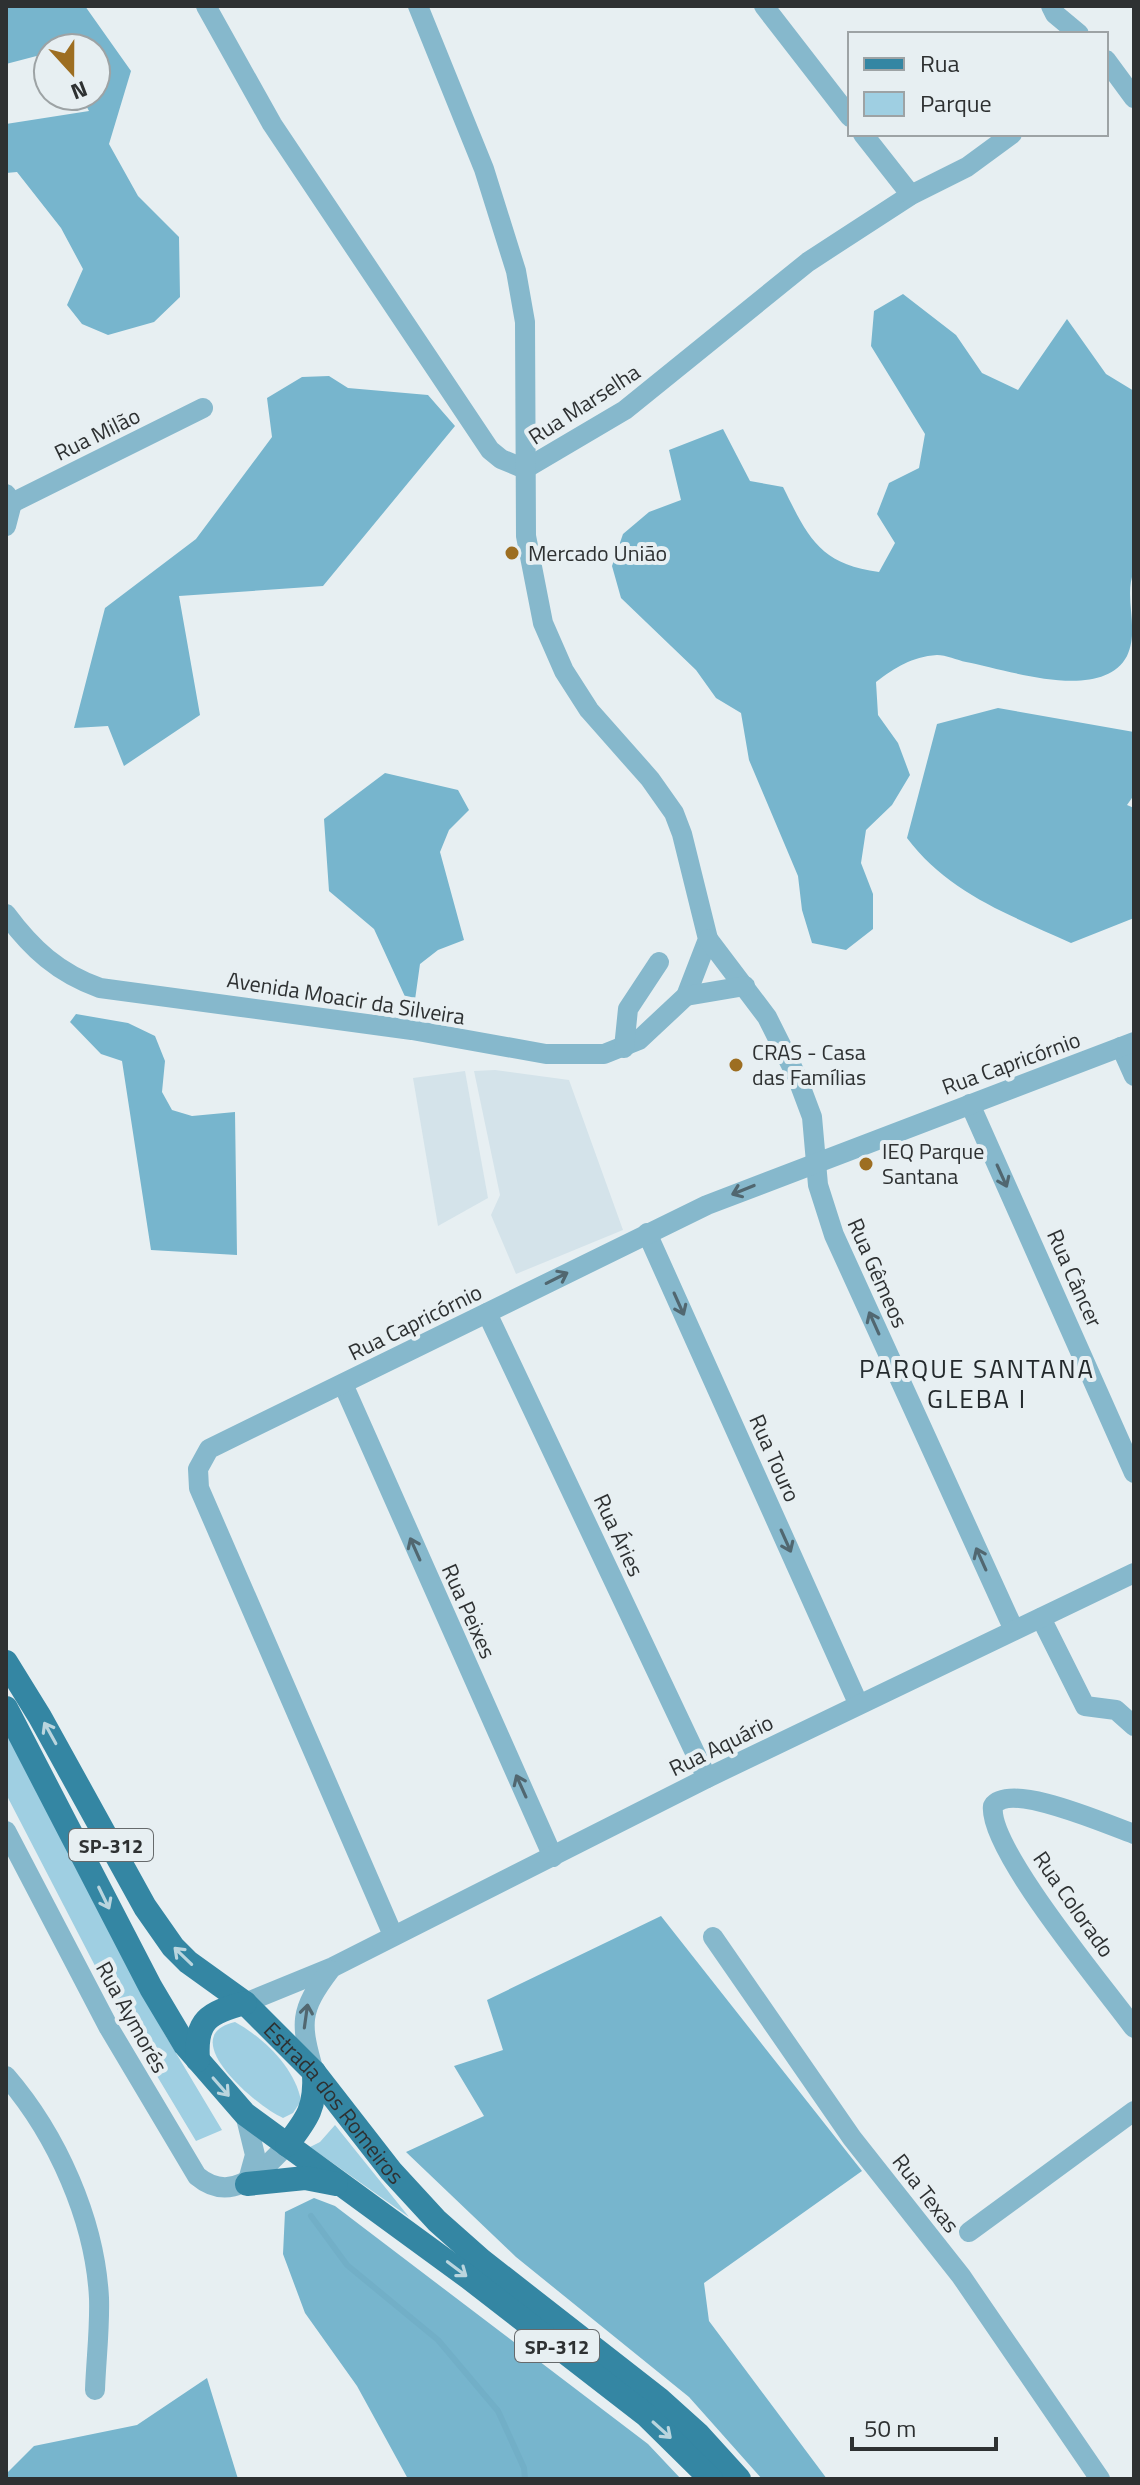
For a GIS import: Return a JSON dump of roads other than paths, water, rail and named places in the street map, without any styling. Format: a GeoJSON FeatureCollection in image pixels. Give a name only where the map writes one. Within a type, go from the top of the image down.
{"type":"FeatureCollection","features":[{"type":"Feature","properties":{"kind":"main road","name":"Estrada dos Romeiros"},"geometry":{"type":"LineString","coordinates":[[6,1662],[158,1927],[188,1962],[245,2003],[314,2072],[391,2171],[437,2221],[481,2260],[670,2408],[739,2479]]}},
{"type":"Feature","properties":{"kind":"main road","name":"Estrada dos Romeiros"},"geometry":{"type":"LineString","coordinates":[[6,1708],[78,1843],[134,1959],[198,2060],[245,2114],[646,2415],[711,2479]]}},
{"type":"Feature","properties":{"kind":"main road"},"geometry":{"type":"LineString","coordinates":[[198,2060],[196,2038],[203,2023],[224,2009],[245,2003]]}},
{"type":"Feature","properties":{"kind":"main road"},"geometry":{"type":"LineString","coordinates":[[287,2145],[311,2111],[316,2097],[314,2072]]}},
{"type":"Feature","properties":{"kind":"main road"},"geometry":{"type":"LineString","coordinates":[[247,2184],[305,2178],[344,2186]]}},
{"type":"Feature","properties":{"kind":"street","name":"Rua Marselha"},"geometry":{"type":"LineString","coordinates":[[206,6],[272,124],[490,450],[501,459],[525,469],[625,410],[797,270],[911,195],[967,167],[1009,136]]}},
{"type":"Feature","properties":{"kind":"street"},"geometry":{"type":"LineString","coordinates":[[418,6],[484,169],[516,271],[525,322],[525,469],[529,561],[552,647],[589,710],[650,779],[674,813],[708,939]]}},
{"type":"Feature","properties":{"kind":"street"},"geometry":{"type":"LineString","coordinates":[[764,6],[848,114]]}},
{"type":"Feature","properties":{"kind":"street"},"geometry":{"type":"LineString","coordinates":[[1052,18],[1076,32]]}},
{"type":"Feature","properties":{"kind":"street"},"geometry":{"type":"LineString","coordinates":[[1108,63],[1134,98]]}},
{"type":"Feature","properties":{"kind":"street"},"geometry":{"type":"LineString","coordinates":[[865,136],[911,195]]}},
{"type":"Feature","properties":{"kind":"street","name":"Rua Milão"},"geometry":{"type":"LineString","coordinates":[[9,498],[203,408]]}},
{"type":"Feature","properties":{"kind":"street"},"geometry":{"type":"LineString","coordinates":[[6,526],[9,498]]}},
{"type":"Feature","properties":{"kind":"street","name":"Avenida Moacir da Silveira"},"geometry":{"type":"LineString","coordinates":[[6,914],[27,942],[51,964],[75,979],[100,988],[412,1030],[546,1054],[577,1056],[624,1048],[639,1040],[686,996],[708,939]]}},
{"type":"Feature","properties":{"kind":"street","name":"Rua Gêmeos"},"geometry":{"type":"LineString","coordinates":[[708,939],[772,1027],[797,1077],[812,1117],[821,1200],[834,1235],[1014,1630]]}},
{"type":"Feature","properties":{"kind":"street"},"geometry":{"type":"LineString","coordinates":[[624,1048],[628,1009],[659,962]]}},
{"type":"Feature","properties":{"kind":"street"},"geometry":{"type":"LineString","coordinates":[[686,996],[745,986]]}},
{"type":"Feature","properties":{"kind":"street"},"geometry":{"type":"LineString","coordinates":[[1128,1044],[1134,1076]]}},
{"type":"Feature","properties":{"kind":"street","name":"Rua Capricórnio"},"geometry":{"type":"LineString","coordinates":[[393,1935],[196,1480],[198,1469],[209,1449],[647,1233],[815,1161],[1128,1044]]}},
{"type":"Feature","properties":{"kind":"street","name":"Rua Câncer"},"geometry":{"type":"LineString","coordinates":[[970,1104],[1134,1473]]}},
{"type":"Feature","properties":{"kind":"street","name":"Rua Touro"},"geometry":{"type":"LineString","coordinates":[[647,1233],[858,1703]]}},
{"type":"Feature","properties":{"kind":"street","name":"Rua Áries"},"geometry":{"type":"LineString","coordinates":[[487,1313],[707,1778]]}},
{"type":"Feature","properties":{"kind":"street","name":"Rua Peixes"},"geometry":{"type":"LineString","coordinates":[[343,1384],[553,1857]]}},
{"type":"Feature","properties":{"kind":"street","name":"Rua Aquário"},"geometry":{"type":"LineString","coordinates":[[245,2003],[333,1967],[858,1703],[1134,1573]]}},
{"type":"Feature","properties":{"kind":"street"},"geometry":{"type":"LineString","coordinates":[[1041,1618],[1085,1706],[1116,1710],[1134,1726]]}},
{"type":"Feature","properties":{"kind":"street","name":"Rua Colorado"},"geometry":{"type":"LineString","coordinates":[[1134,1834],[1028,1798],[1008,1796],[996,1801],[994,1822],[1003,1844],[1038,1898],[1134,2028]]}},
{"type":"Feature","properties":{"kind":"street","name":"Rua Aymorés"},"geometry":{"type":"LineString","coordinates":[[6,1831],[109,2028],[197,2176],[219,2187],[247,2184]]}},
{"type":"Feature","properties":{"kind":"street","name":"Rua Texas"},"geometry":{"type":"LineString","coordinates":[[713,1937],[852,2138],[961,2276],[1100,2479]]}},
{"type":"Feature","properties":{"kind":"street"},"geometry":{"type":"LineString","coordinates":[[314,2072],[302,2022],[305,2008],[333,1967]]}},
{"type":"Feature","properties":{"kind":"street"},"geometry":{"type":"LineString","coordinates":[[6,2076],[49,2136],[65,2169],[91,2248],[99,2297],[95,2390]]}},
{"type":"Feature","properties":{"kind":"street"},"geometry":{"type":"LineString","coordinates":[[969,2232],[1134,2111]]}},
{"type":"Feature","properties":{"kind":"street"},"geometry":{"type":"LineString","coordinates":[[245,2114],[255,2155],[247,2184]]}},
{"type":"Feature","properties":{"kind":"street"},"geometry":{"type":"LineString","coordinates":[[247,2184],[287,2145]]}},
{"type":"Feature","properties":{"kind":"waterway"},"geometry":{"type":"LineString","coordinates":[[311,2216],[347,2265],[438,2340],[498,2411],[524,2468],[525,2479]]}},
{"type":"Feature","properties":{"kind":"place","name":"Mercado União"},"geometry":{"type":"Point","coordinates":[512,553]}},
{"type":"Feature","properties":{"kind":"place","name":"CRAS - Casa das Famílias"},"geometry":{"type":"Point","coordinates":[736,1065]}},
{"type":"Feature","properties":{"kind":"place","name":"IEQ Parque Santana"},"geometry":{"type":"Point","coordinates":[866,1164]}},
{"type":"Feature","properties":{"kind":"district","name":"PARQUE SANTANA GLEBA I"},"geometry":{"type":"Point","coordinates":[977,1383]}}]}
